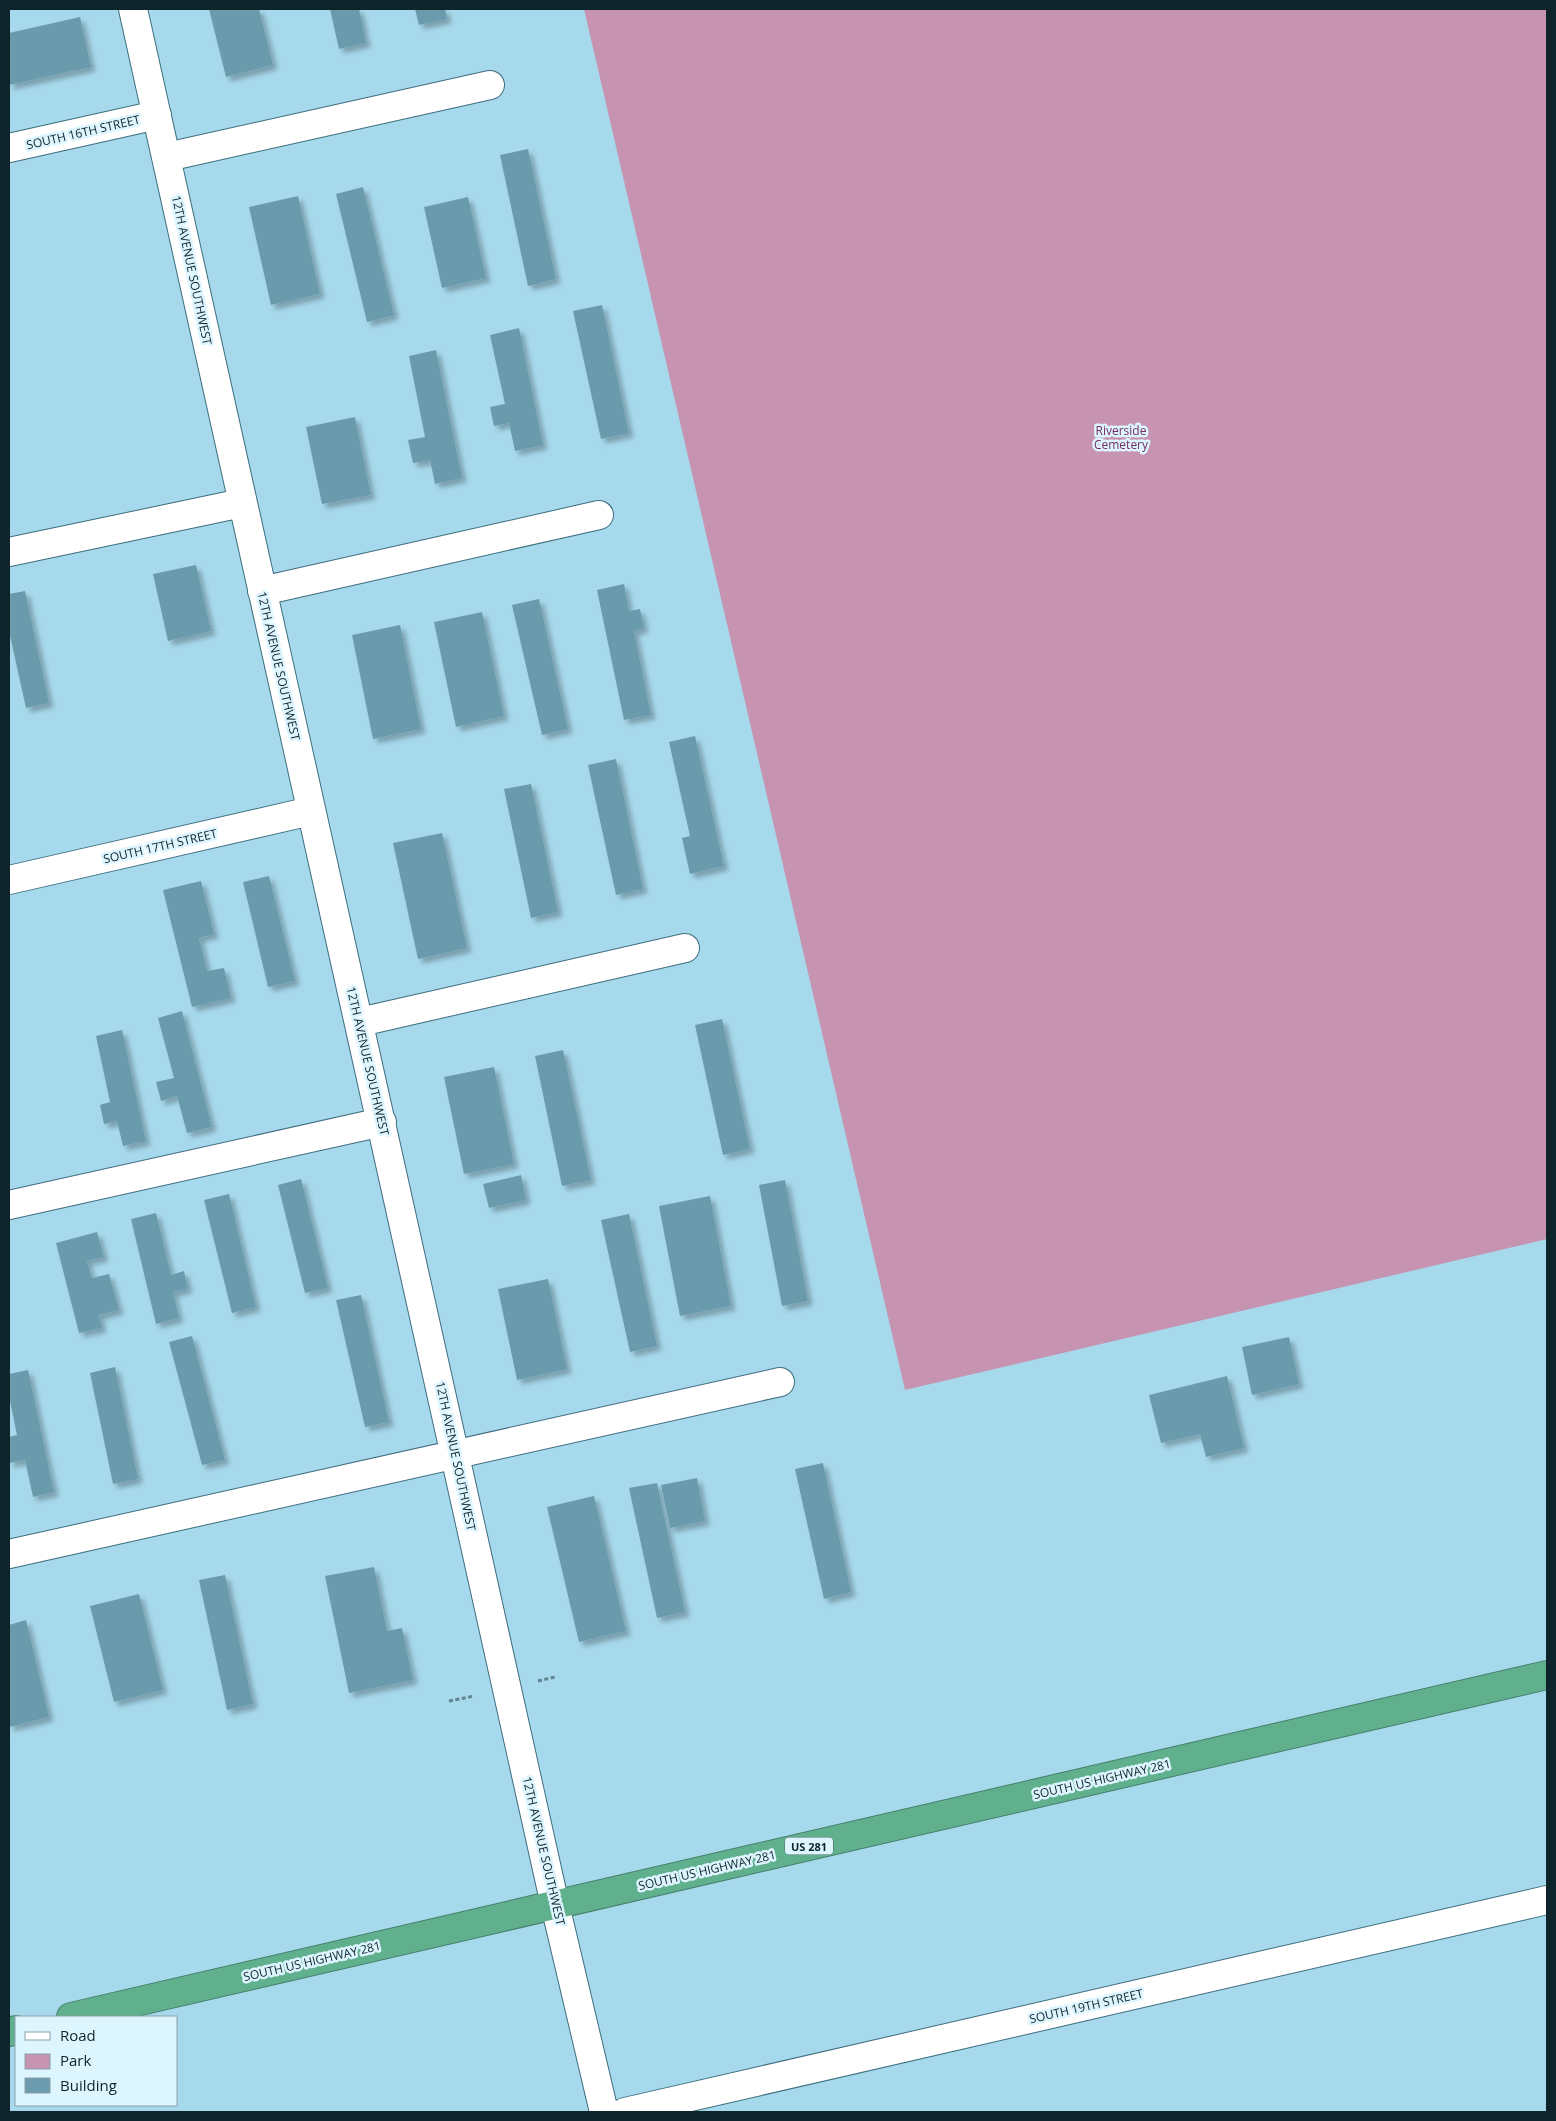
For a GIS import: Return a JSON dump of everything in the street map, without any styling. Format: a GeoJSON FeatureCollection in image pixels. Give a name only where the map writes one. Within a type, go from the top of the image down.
{"type":"FeatureCollection","features":[{"type":"Feature","properties":{"kind":"highway","name":"SOUTH US HIGHWAY 281"},"geometry":{"type":"LineString","coordinates":[[75,2016],[1547,1675]]}},
{"type":"Feature","properties":{"kind":"street","name":"12TH AVENUE SOUTHWEST"},"geometry":{"type":"LineString","coordinates":[[133,9],[555,1905],[604,2112]]}},
{"type":"Feature","properties":{"kind":"street"},"geometry":{"type":"LineString","coordinates":[[167,157],[490,85]]}},
{"type":"Feature","properties":{"kind":"street","name":"SOUTH 16TH STREET"},"geometry":{"type":"LineString","coordinates":[[9,148],[157,115]]}},
{"type":"Feature","properties":{"kind":"street"},"geometry":{"type":"LineString","coordinates":[[9,552],[242,503]]}},
{"type":"Feature","properties":{"kind":"street"},"geometry":{"type":"LineString","coordinates":[[262,591],[599,515]]}},
{"type":"Feature","properties":{"kind":"street","name":"SOUTH 17TH STREET"},"geometry":{"type":"LineString","coordinates":[[9,880],[311,811]]}},
{"type":"Feature","properties":{"kind":"street"},"geometry":{"type":"LineString","coordinates":[[360,1022],[685,948]]}},
{"type":"Feature","properties":{"kind":"street"},"geometry":{"type":"LineString","coordinates":[[9,1205],[382,1122]]}},
{"type":"Feature","properties":{"kind":"street"},"geometry":{"type":"LineString","coordinates":[[9,1554],[456,1456],[780,1382]]}},
{"type":"Feature","properties":{"kind":"street","name":"SOUTH 19TH STREET"},"geometry":{"type":"LineString","coordinates":[[625,2112],[1547,1900]]}},
{"type":"Feature","properties":{"kind":"path"},"geometry":{"type":"LineString","coordinates":[[533,1682],[555,1677]]}},
{"type":"Feature","properties":{"kind":"path"},"geometry":{"type":"LineString","coordinates":[[450,1701],[475,1696]]}},
{"type":"Feature","properties":{"kind":"green space","name":"Riverside Cemetery"},"geometry":{"type":"Polygon","coordinates":[[[584,9],[1547,9],[1547,1239],[905,1390],[584,9]]]}},
{"type":"Feature","properties":{"kind":"building"},"geometry":{"type":"Polygon","coordinates":[[[209,9],[259,9],[273,65],[226,77],[209,9]]]}},
{"type":"Feature","properties":{"kind":"building"},"geometry":{"type":"Polygon","coordinates":[[[330,9],[359,9],[366,43],[339,49],[330,9]]]}},
{"type":"Feature","properties":{"kind":"building"},"geometry":{"type":"Polygon","coordinates":[[[415,9],[445,9],[447,19],[419,25],[415,9]]]}},
{"type":"Feature","properties":{"kind":"building"},"geometry":{"type":"Polygon","coordinates":[[[80,17],[91,67],[9,85],[9,33],[80,17]]]}},
{"type":"Feature","properties":{"kind":"building"},"geometry":{"type":"Polygon","coordinates":[[[528,149],[556,279],[528,286],[500,155],[528,149]]]}},
{"type":"Feature","properties":{"kind":"building"},"geometry":{"type":"Polygon","coordinates":[[[363,187],[394,315],[367,322],[336,194],[363,187]]]}},
{"type":"Feature","properties":{"kind":"building"},"geometry":{"type":"Polygon","coordinates":[[[298,196],[320,294],[271,305],[249,207],[298,196]]]}},
{"type":"Feature","properties":{"kind":"building"},"geometry":{"type":"Polygon","coordinates":[[[468,197],[486,278],[442,288],[424,207],[468,197]]]}},
{"type":"Feature","properties":{"kind":"building"},"geometry":{"type":"Polygon","coordinates":[[[602,305],[629,433],[601,439],[573,311],[602,305]]]}},
{"type":"Feature","properties":{"kind":"building"},"geometry":{"type":"Polygon","coordinates":[[[519,328],[543,445],[515,451],[509,423],[494,426],[490,407],[505,404],[490,335],[519,328]]]}},
{"type":"Feature","properties":{"kind":"building"},"geometry":{"type":"Polygon","coordinates":[[[436,350],[462,478],[435,484],[430,460],[413,463],[408,440],[425,437],[409,356],[436,350]]]}},
{"type":"Feature","properties":{"kind":"building"},"geometry":{"type":"Polygon","coordinates":[[[355,417],[371,495],[322,504],[306,427],[355,417]]]}},
{"type":"Feature","properties":{"kind":"building"},"geometry":{"type":"Polygon","coordinates":[[[196,565],[211,631],[168,641],[153,574],[196,565]]]}},
{"type":"Feature","properties":{"kind":"building"},"geometry":{"type":"Polygon","coordinates":[[[624,584],[629,611],[640,609],[644,628],[634,631],[651,715],[624,720],[597,590],[624,584]]]}},
{"type":"Feature","properties":{"kind":"building"},"geometry":{"type":"Polygon","coordinates":[[[25,591],[49,703],[26,708],[9,631],[9,594],[25,591]]]}},
{"type":"Feature","properties":{"kind":"building"},"geometry":{"type":"Polygon","coordinates":[[[539,599],[568,729],[542,735],[512,605],[539,599]]]}},
{"type":"Feature","properties":{"kind":"building"},"geometry":{"type":"Polygon","coordinates":[[[482,612],[504,716],[456,727],[434,622],[482,612]]]}},
{"type":"Feature","properties":{"kind":"building"},"geometry":{"type":"Polygon","coordinates":[[[400,625],[421,729],[373,739],[352,635],[400,625]]]}},
{"type":"Feature","properties":{"kind":"building"},"geometry":{"type":"Polygon","coordinates":[[[695,736],[724,866],[690,874],[682,838],[690,836],[669,742],[695,736]]]}},
{"type":"Feature","properties":{"kind":"building"},"geometry":{"type":"Polygon","coordinates":[[[616,759],[643,889],[616,895],[588,765],[616,759]]]}},
{"type":"Feature","properties":{"kind":"building"},"geometry":{"type":"Polygon","coordinates":[[[531,784],[558,912],[531,918],[504,789],[531,784]]]}},
{"type":"Feature","properties":{"kind":"building"},"geometry":{"type":"Polygon","coordinates":[[[442,833],[467,948],[418,959],[393,843],[442,833]]]}},
{"type":"Feature","properties":{"kind":"building"},"geometry":{"type":"Polygon","coordinates":[[[269,876],[295,981],[268,987],[243,882],[269,876]]]}},
{"type":"Feature","properties":{"kind":"building"},"geometry":{"type":"Polygon","coordinates":[[[201,881],[214,934],[199,938],[207,971],[224,968],[231,998],[192,1007],[163,890],[201,881]]]}},
{"type":"Feature","properties":{"kind":"building"},"geometry":{"type":"Polygon","coordinates":[[[182,1011],[212,1127],[187,1133],[177,1096],[161,1101],[156,1082],[174,1078],[158,1018],[182,1011]]]}},
{"type":"Feature","properties":{"kind":"building"},"geometry":{"type":"Polygon","coordinates":[[[722,1019],[750,1149],[723,1155],[695,1025],[722,1019]]]}},
{"type":"Feature","properties":{"kind":"building"},"geometry":{"type":"Polygon","coordinates":[[[122,1030],[146,1141],[123,1146],[117,1121],[104,1124],[100,1105],[110,1102],[96,1036],[122,1030]]]}},
{"type":"Feature","properties":{"kind":"building"},"geometry":{"type":"Polygon","coordinates":[[[563,1050],[591,1180],[562,1186],[535,1056],[563,1050]]]}},
{"type":"Feature","properties":{"kind":"building"},"geometry":{"type":"Polygon","coordinates":[[[494,1067],[514,1164],[464,1174],[444,1077],[494,1067]]]}},
{"type":"Feature","properties":{"kind":"building"},"geometry":{"type":"Polygon","coordinates":[[[521,1175],[526,1200],[489,1208],[483,1184],[521,1175]]]}},
{"type":"Feature","properties":{"kind":"building"},"geometry":{"type":"Polygon","coordinates":[[[301,1179],[328,1288],[305,1293],[278,1185],[301,1179]]]}},
{"type":"Feature","properties":{"kind":"building"},"geometry":{"type":"Polygon","coordinates":[[[785,1180],[808,1301],[782,1306],[759,1185],[785,1180]]]}},
{"type":"Feature","properties":{"kind":"building"},"geometry":{"type":"Polygon","coordinates":[[[229,1194],[256,1307],[232,1313],[204,1200],[229,1194]]]}},
{"type":"Feature","properties":{"kind":"building"},"geometry":{"type":"Polygon","coordinates":[[[710,1196],[731,1306],[680,1316],[659,1206],[710,1196]]]}},
{"type":"Feature","properties":{"kind":"building"},"geometry":{"type":"Polygon","coordinates":[[[156,1213],[171,1275],[184,1271],[188,1289],[173,1292],[179,1318],[156,1324],[131,1219],[156,1213]]]}},
{"type":"Feature","properties":{"kind":"building"},"geometry":{"type":"Polygon","coordinates":[[[629,1214],[657,1346],[630,1352],[601,1220],[629,1214]]]}},
{"type":"Feature","properties":{"kind":"building"},"geometry":{"type":"Polygon","coordinates":[[[97,1232],[104,1257],[87,1261],[92,1278],[109,1274],[119,1310],[99,1315],[102,1328],[79,1333],[56,1243],[97,1232]]]}},
{"type":"Feature","properties":{"kind":"building"},"geometry":{"type":"Polygon","coordinates":[[[548,1279],[567,1369],[517,1380],[498,1289],[548,1279]]]}},
{"type":"Feature","properties":{"kind":"building"},"geometry":{"type":"Polygon","coordinates":[[[361,1295],[389,1422],[365,1427],[336,1300],[361,1295]]]}},
{"type":"Feature","properties":{"kind":"building"},"geometry":{"type":"Polygon","coordinates":[[[192,1336],[225,1460],[202,1465],[169,1342],[192,1336]]]}},
{"type":"Feature","properties":{"kind":"building"},"geometry":{"type":"Polygon","coordinates":[[[1289,1337],[1299,1384],[1252,1395],[1242,1347],[1289,1337]]]}},
{"type":"Feature","properties":{"kind":"building"},"geometry":{"type":"Polygon","coordinates":[[[115,1367],[138,1479],[113,1484],[90,1373],[115,1367]]]}},
{"type":"Feature","properties":{"kind":"building"},"geometry":{"type":"Polygon","coordinates":[[[28,1370],[54,1492],[33,1497],[25,1460],[9,1463],[9,1437],[17,1435],[9,1396],[9,1374],[28,1370]]]}},
{"type":"Feature","properties":{"kind":"building"},"geometry":{"type":"Polygon","coordinates":[[[1227,1376],[1244,1448],[1206,1457],[1200,1434],[1161,1443],[1149,1395],[1227,1376]]]}},
{"type":"Feature","properties":{"kind":"building"},"geometry":{"type":"Polygon","coordinates":[[[823,1463],[851,1592],[824,1599],[795,1469],[823,1463]]]}},
{"type":"Feature","properties":{"kind":"building"},"geometry":{"type":"Polygon","coordinates":[[[697,1478],[705,1521],[670,1528],[661,1485],[697,1478]]]}},
{"type":"Feature","properties":{"kind":"building"},"geometry":{"type":"Polygon","coordinates":[[[657,1483],[685,1612],[657,1618],[629,1488],[657,1483]]]}},
{"type":"Feature","properties":{"kind":"building"},"geometry":{"type":"Polygon","coordinates":[[[594,1496],[626,1631],[579,1642],[547,1507],[594,1496]]]}},
{"type":"Feature","properties":{"kind":"building"},"geometry":{"type":"Polygon","coordinates":[[[374,1567],[387,1631],[402,1628],[413,1680],[349,1693],[325,1576],[374,1567]]]}},
{"type":"Feature","properties":{"kind":"building"},"geometry":{"type":"Polygon","coordinates":[[[225,1575],[253,1704],[227,1710],[199,1580],[225,1575]]]}},
{"type":"Feature","properties":{"kind":"building"},"geometry":{"type":"Polygon","coordinates":[[[139,1594],[163,1690],[114,1702],[90,1606],[139,1594]]]}},
{"type":"Feature","properties":{"kind":"building"},"geometry":{"type":"Polygon","coordinates":[[[26,1620],[49,1717],[9,1727],[9,1625],[26,1620]]]}}]}
